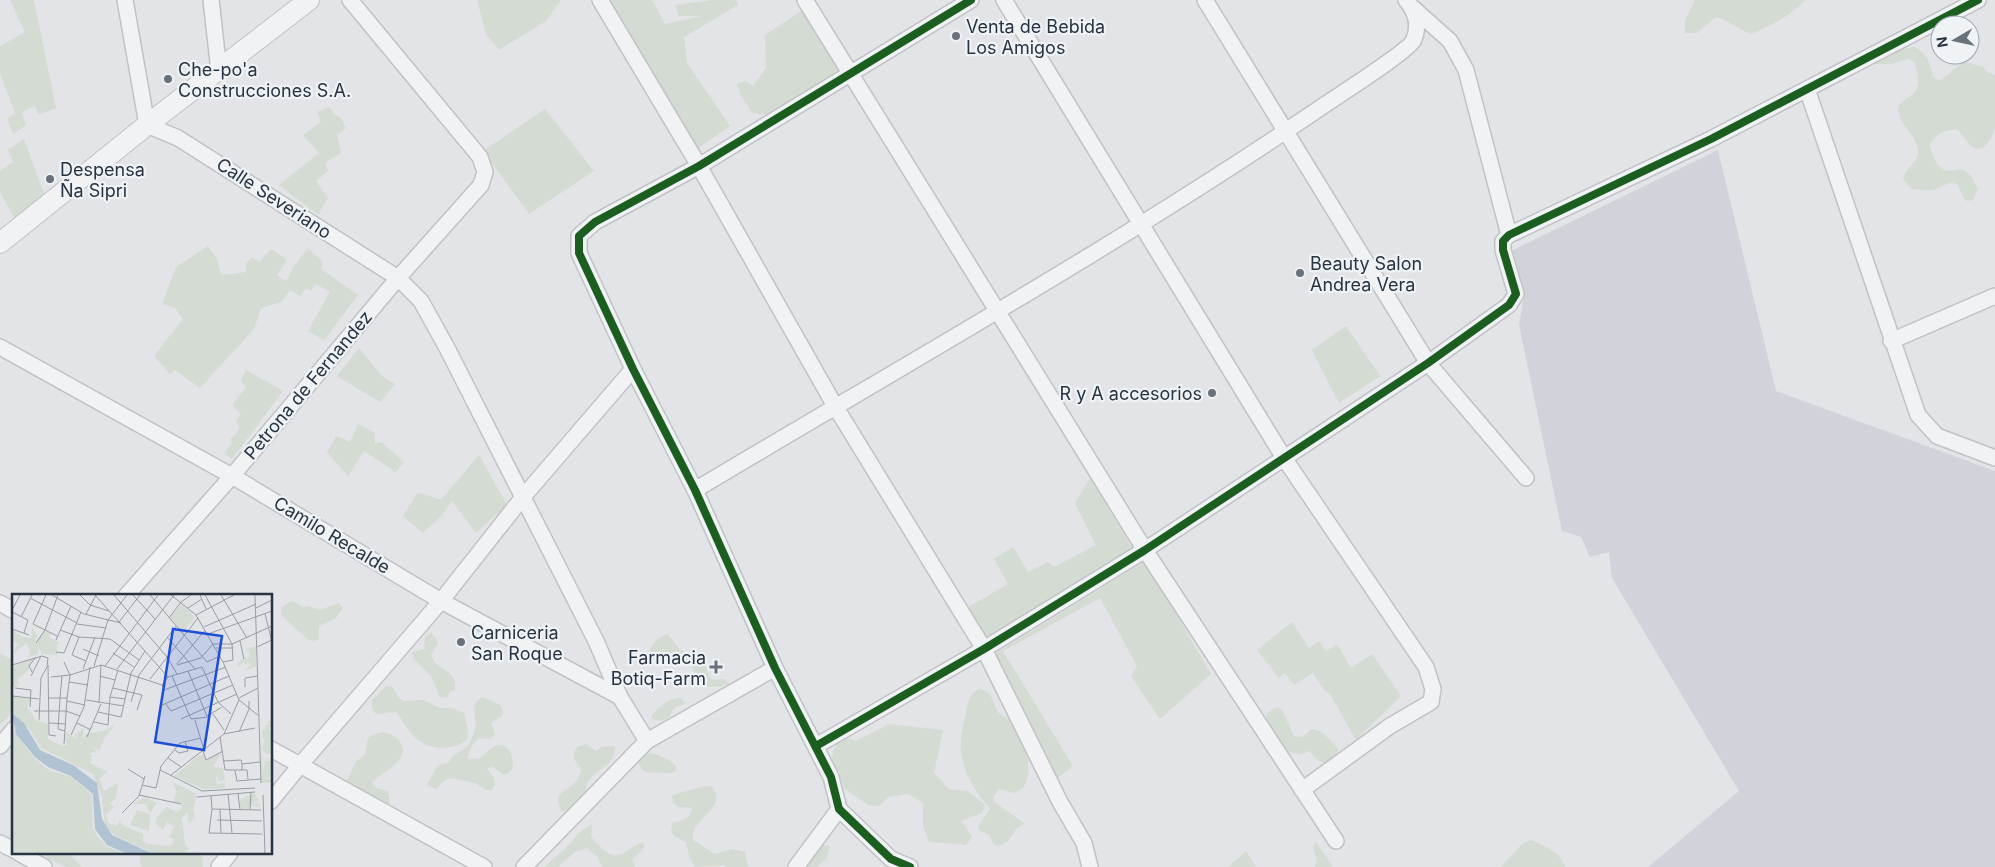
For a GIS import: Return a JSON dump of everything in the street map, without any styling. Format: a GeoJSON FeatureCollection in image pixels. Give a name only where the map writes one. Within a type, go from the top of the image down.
{"type":"FeatureCollection","features":[{"type":"Feature","properties":{"kind":"street"},"geometry":{"type":"LineString","coordinates":[[125,0],[147,125]]}},
{"type":"Feature","properties":{"kind":"street"},"geometry":{"type":"LineString","coordinates":[[211,0],[219,71]]}},
{"type":"Feature","properties":{"kind":"street"},"geometry":{"type":"LineString","coordinates":[[1,239],[309,0]]}},
{"type":"Feature","properties":{"kind":"street","name":"Petrona de Fernandez"},"geometry":{"type":"LineString","coordinates":[[128,594],[232,476],[398,278],[480,185],[485,172],[480,157],[350,0]]}},
{"type":"Feature","properties":{"kind":"street"},"geometry":{"type":"LineString","coordinates":[[600,0],[699,166],[835,406],[984,650],[1060,802],[1084,843],[1090,867]]}},
{"type":"Feature","properties":{"kind":"street"},"geometry":{"type":"LineString","coordinates":[[805,0],[1145,550],[1336,841]]}},
{"type":"Feature","properties":{"kind":"street"},"geometry":{"type":"LineString","coordinates":[[910,867],[891,859],[839,809],[831,777],[775,668],[695,490],[633,369],[579,253],[579,236],[595,222],[699,166],[971,0]]}},
{"type":"Feature","properties":{"kind":"street"},"geometry":{"type":"LineString","coordinates":[[1004,0],[1284,458],[1426,667],[1433,689],[1431,702],[1390,726],[1302,790]]}},
{"type":"Feature","properties":{"kind":"street"},"geometry":{"type":"LineString","coordinates":[[1205,0],[1428,362],[1526,478]]}},
{"type":"Feature","properties":{"kind":"street"},"geometry":{"type":"LineString","coordinates":[[816,746],[984,650],[1145,550],[1428,362],[1510,305],[1516,294],[1503,250],[1503,241],[1508,235],[1710,139],[1978,0]]}},
{"type":"Feature","properties":{"kind":"street"},"geometry":{"type":"LineString","coordinates":[[695,490],[1142,224],[1285,132],[1412,43],[1418,25],[1409,3]]}},
{"type":"Feature","properties":{"kind":"street"},"geometry":{"type":"LineString","coordinates":[[1409,3],[1450,41],[1466,70],[1508,235]]}},
{"type":"Feature","properties":{"kind":"street"},"geometry":{"type":"LineString","coordinates":[[1807,89],[1891,341],[1918,414],[1937,436],[1995,458]]}},
{"type":"Feature","properties":{"kind":"street","name":"Calle Severiano"},"geometry":{"type":"LineString","coordinates":[[147,125],[178,138],[398,278],[420,301],[447,348],[596,641],[620,697]]}},
{"type":"Feature","properties":{"kind":"street"},"geometry":{"type":"LineString","coordinates":[[1891,341],[1995,296]]}},
{"type":"Feature","properties":{"kind":"street","name":"Camilo Recalde"},"geometry":{"type":"LineString","coordinates":[[0,347],[232,476],[441,601],[620,697]]}},
{"type":"Feature","properties":{"kind":"street"},"geometry":{"type":"LineString","coordinates":[[272,800],[300,764],[441,601],[523,498],[633,369]]}},
{"type":"Feature","properties":{"kind":"street"},"geometry":{"type":"LineString","coordinates":[[0,603],[12,610]]}},
{"type":"Feature","properties":{"kind":"street"},"geometry":{"type":"LineString","coordinates":[[524,867],[647,741],[775,668]]}},
{"type":"Feature","properties":{"kind":"street"},"geometry":{"type":"LineString","coordinates":[[620,697],[647,741]]}},
{"type":"Feature","properties":{"kind":"street"},"geometry":{"type":"LineString","coordinates":[[0,746],[12,731]]}},
{"type":"Feature","properties":{"kind":"street"},"geometry":{"type":"LineString","coordinates":[[272,750],[484,867]]}},
{"type":"Feature","properties":{"kind":"street"},"geometry":{"type":"LineString","coordinates":[[796,867],[839,809]]}},
{"type":"Feature","properties":{"kind":"street"},"geometry":{"type":"LineString","coordinates":[[0,843],[12,849]]}},
{"type":"Feature","properties":{"kind":"street"},"geometry":{"type":"LineString","coordinates":[[21,854],[44,867]]}},
{"type":"Feature","properties":{"kind":"street"},"geometry":{"type":"LineString","coordinates":[[219,867],[229,854]]}},
{"type":"Feature","properties":{"kind":"shaded area"},"geometry":{"type":"Polygon","coordinates":[[[10,0],[34,0],[56,108],[39,115],[35,106],[22,112],[26,125],[13,134],[7,119],[15,113],[0,73],[0,46],[25,32],[10,0]]]}},
{"type":"Feature","properties":{"kind":"shaded area"},"geometry":{"type":"Polygon","coordinates":[[[477,0],[561,0],[546,21],[499,50],[486,34],[477,0]]]}},
{"type":"Feature","properties":{"kind":"shaded area"},"geometry":{"type":"Polygon","coordinates":[[[608,0],[652,0],[665,24],[702,16],[679,16],[675,5],[713,0],[736,0],[738,5],[684,37],[687,63],[730,126],[698,148],[608,0]]]}},
{"type":"Feature","properties":{"kind":"shaded area"},"geometry":{"type":"Polygon","coordinates":[[[1695,0],[1806,0],[1780,20],[1751,34],[1716,17],[1697,33],[1685,33],[1685,20],[1695,0]]]}},
{"type":"Feature","properties":{"kind":"shaded area"},"geometry":{"type":"Polygon","coordinates":[[[804,9],[843,69],[767,115],[752,113],[740,94],[737,84],[745,81],[753,86],[766,68],[765,35],[804,9]]]}},
{"type":"Feature","properties":{"kind":"shaded area"},"geometry":{"type":"Polygon","coordinates":[[[1914,47],[1922,52],[1930,63],[1933,77],[1939,80],[1960,65],[1983,67],[1987,72],[1995,75],[1995,128],[1991,139],[1983,148],[1977,149],[1971,146],[1957,129],[1940,133],[1929,145],[1934,159],[1944,170],[1962,170],[1967,172],[1972,178],[1978,189],[1973,200],[1967,201],[1963,197],[1958,185],[1955,184],[1949,183],[1933,190],[1912,189],[1903,179],[1916,160],[1918,153],[1915,141],[1901,119],[1898,107],[1914,93],[1918,86],[1916,68],[1914,61],[1908,59],[1890,64],[1872,64],[1902,49],[1914,47]]]}},
{"type":"Feature","properties":{"kind":"shaded area"},"geometry":{"type":"Polygon","coordinates":[[[329,107],[334,115],[340,117],[346,128],[337,135],[341,153],[325,163],[328,171],[316,181],[328,198],[318,215],[279,185],[319,153],[303,135],[321,122],[317,112],[329,107]]]}},
{"type":"Feature","properties":{"kind":"shaded area"},"geometry":{"type":"Polygon","coordinates":[[[545,109],[594,171],[529,214],[483,151],[545,109]]]}},
{"type":"Feature","properties":{"kind":"shaded area"},"geometry":{"type":"Polygon","coordinates":[[[24,139],[46,199],[17,223],[0,192],[0,171],[13,162],[8,150],[24,139]]]}},
{"type":"Feature","properties":{"kind":"shaded area"},"geometry":{"type":"Polygon","coordinates":[[[1718,150],[1776,391],[1995,471],[1995,867],[1648,867],[1739,791],[1612,578],[1609,552],[1590,557],[1581,537],[1562,531],[1519,325],[1524,296],[1513,250],[1718,150]]]}},
{"type":"Feature","properties":{"kind":"shaded area"},"geometry":{"type":"Polygon","coordinates":[[[208,246],[217,259],[221,275],[246,272],[246,263],[252,257],[259,262],[271,249],[286,259],[277,275],[286,281],[294,266],[308,248],[323,262],[321,269],[358,295],[324,340],[308,331],[330,292],[316,284],[311,291],[306,288],[300,296],[290,290],[281,302],[261,308],[254,329],[200,388],[175,370],[170,374],[154,356],[183,319],[175,308],[162,304],[176,267],[208,246]]]}},
{"type":"Feature","properties":{"kind":"shaded area"},"geometry":{"type":"Polygon","coordinates":[[[1346,326],[1380,376],[1339,403],[1312,350],[1346,326]]]}},
{"type":"Feature","properties":{"kind":"shaded area"},"geometry":{"type":"Polygon","coordinates":[[[359,348],[382,376],[395,384],[380,402],[337,376],[359,348]]]}},
{"type":"Feature","properties":{"kind":"shaded area"},"geometry":{"type":"Polygon","coordinates":[[[246,370],[283,391],[232,459],[224,453],[232,443],[230,439],[240,427],[236,421],[241,414],[232,405],[246,387],[241,381],[246,370]]]}},
{"type":"Feature","properties":{"kind":"shaded area"},"geometry":{"type":"Polygon","coordinates":[[[358,424],[375,433],[375,444],[381,442],[404,462],[395,473],[364,451],[348,476],[327,452],[336,436],[350,442],[358,424]]]}},
{"type":"Feature","properties":{"kind":"shaded area"},"geometry":{"type":"Polygon","coordinates":[[[479,455],[507,505],[476,533],[452,501],[442,515],[423,533],[403,516],[418,492],[441,500],[479,455]]]}},
{"type":"Feature","properties":{"kind":"shaded area"},"geometry":{"type":"Polygon","coordinates":[[[1090,478],[1136,554],[987,648],[965,609],[1008,584],[994,559],[1013,547],[1028,572],[1048,562],[1054,567],[1096,545],[1075,503],[1090,478]]]}},
{"type":"Feature","properties":{"kind":"shaded area"},"geometry":{"type":"Polygon","coordinates":[[[1145,561],[1211,674],[1160,719],[1131,676],[1137,666],[1100,598],[1003,651],[1073,766],[1055,780],[990,657],[1145,561]]]}},
{"type":"Feature","properties":{"kind":"shaded area"},"geometry":{"type":"Polygon","coordinates":[[[291,601],[302,607],[308,606],[320,610],[339,603],[343,608],[336,618],[319,626],[319,639],[313,641],[307,639],[281,615],[281,608],[291,601]]]}},
{"type":"Feature","properties":{"kind":"shaded area"},"geometry":{"type":"Polygon","coordinates":[[[1292,622],[1309,648],[1319,641],[1326,651],[1337,644],[1351,668],[1372,654],[1401,696],[1356,740],[1330,694],[1324,690],[1313,673],[1294,685],[1285,673],[1279,678],[1257,650],[1292,622]]]}},
{"type":"Feature","properties":{"kind":"shaded area"},"geometry":{"type":"Polygon","coordinates":[[[431,633],[438,643],[431,655],[434,661],[454,678],[455,690],[450,692],[447,698],[440,697],[431,676],[413,658],[412,652],[424,649],[425,637],[431,633]]]}},
{"type":"Feature","properties":{"kind":"shaded area"},"geometry":{"type":"Polygon","coordinates":[[[667,634],[684,652],[700,656],[712,680],[724,679],[730,683],[720,687],[708,687],[700,682],[687,660],[672,660],[659,652],[647,654],[656,640],[667,634]]]}},
{"type":"Feature","properties":{"kind":"shaded area"},"geometry":{"type":"Polygon","coordinates":[[[0,653],[12,660],[12,708],[6,719],[0,724],[0,653]]]}},
{"type":"Feature","properties":{"kind":"shaded area"},"geometry":{"type":"Polygon","coordinates":[[[386,686],[392,687],[399,698],[404,701],[423,700],[440,708],[453,708],[464,713],[468,739],[446,748],[430,746],[422,743],[408,730],[396,712],[376,714],[372,709],[372,700],[386,686]]]}},
{"type":"Feature","properties":{"kind":"shaded area"},"geometry":{"type":"Polygon","coordinates":[[[980,688],[989,693],[999,712],[1013,721],[1027,754],[1028,772],[1023,788],[1014,793],[999,789],[993,797],[994,802],[1024,823],[1016,829],[1008,841],[999,846],[994,845],[989,835],[980,831],[978,827],[990,809],[966,773],[962,756],[961,738],[968,704],[972,695],[980,688]]]}},
{"type":"Feature","properties":{"kind":"shaded area"},"geometry":{"type":"Polygon","coordinates":[[[482,697],[500,705],[503,710],[502,716],[491,723],[495,734],[491,739],[479,738],[469,752],[468,758],[478,759],[492,748],[501,745],[510,752],[513,759],[513,767],[509,773],[503,775],[493,767],[487,768],[494,778],[495,784],[492,790],[486,790],[475,783],[450,778],[436,789],[427,785],[437,766],[449,762],[453,756],[469,745],[476,727],[474,707],[482,697]]]}},
{"type":"Feature","properties":{"kind":"shaded area"},"geometry":{"type":"Polygon","coordinates":[[[682,698],[685,704],[675,707],[668,718],[661,721],[652,719],[652,715],[665,703],[672,699],[682,698]]]}},
{"type":"Feature","properties":{"kind":"shaded area"},"geometry":{"type":"Polygon","coordinates":[[[1278,707],[1282,710],[1294,736],[1304,736],[1311,729],[1319,731],[1338,749],[1337,754],[1325,763],[1318,760],[1309,751],[1301,754],[1282,751],[1266,728],[1267,713],[1278,707]]]}},
{"type":"Feature","properties":{"kind":"shaded area"},"geometry":{"type":"Polygon","coordinates":[[[889,724],[943,730],[934,773],[949,789],[968,791],[985,805],[982,813],[962,821],[972,837],[966,845],[929,842],[923,826],[923,803],[908,794],[888,797],[879,806],[868,805],[845,789],[839,771],[833,766],[833,754],[837,744],[844,739],[856,741],[889,724]]]}},
{"type":"Feature","properties":{"kind":"shaded area"},"geometry":{"type":"Polygon","coordinates":[[[383,732],[397,738],[403,748],[399,760],[372,783],[376,788],[388,791],[390,803],[384,806],[346,782],[356,762],[365,754],[367,741],[371,735],[383,732]]]}},
{"type":"Feature","properties":{"kind":"shaded area"},"geometry":{"type":"Polygon","coordinates":[[[586,744],[596,751],[602,747],[615,746],[614,753],[606,766],[590,779],[579,802],[571,809],[562,812],[558,800],[559,796],[576,781],[582,770],[574,759],[574,752],[578,746],[586,744]]]}},
{"type":"Feature","properties":{"kind":"shaded area"},"geometry":{"type":"Polygon","coordinates":[[[642,752],[656,754],[669,760],[676,766],[675,772],[645,772],[640,767],[637,756],[642,752]]]}},
{"type":"Feature","properties":{"kind":"shaded area"},"geometry":{"type":"Polygon","coordinates":[[[711,786],[716,793],[716,800],[713,807],[697,826],[693,833],[693,840],[715,854],[732,849],[745,852],[748,867],[725,867],[724,865],[695,867],[689,856],[686,842],[674,836],[671,830],[673,823],[688,817],[692,808],[678,807],[673,802],[672,796],[711,786]]]}},
{"type":"Feature","properties":{"kind":"shaded area"},"geometry":{"type":"Polygon","coordinates":[[[592,824],[591,837],[609,854],[620,855],[636,845],[644,843],[643,850],[632,859],[635,867],[602,867],[597,856],[587,848],[575,852],[558,867],[544,867],[565,849],[582,830],[592,824]]]}},
{"type":"Feature","properties":{"kind":"shaded area"},"geometry":{"type":"Polygon","coordinates":[[[1531,840],[1556,853],[1565,867],[1501,867],[1522,844],[1531,840]]]}},
{"type":"Feature","properties":{"kind":"shaded area"},"geometry":{"type":"Polygon","coordinates":[[[1316,842],[1333,867],[1315,867],[1317,861],[1313,847],[1316,842]]]}},
{"type":"Feature","properties":{"kind":"shaded area"},"geometry":{"type":"Polygon","coordinates":[[[823,845],[830,846],[827,858],[817,867],[808,867],[818,849],[823,845]]]}},
{"type":"Feature","properties":{"kind":"shaded area"},"geometry":{"type":"Polygon","coordinates":[[[1246,851],[1256,867],[1228,867],[1246,851]]]}},
{"type":"Feature","properties":{"kind":"shaded area"},"geometry":{"type":"Polygon","coordinates":[[[45,854],[69,854],[82,867],[67,867],[46,858],[45,854]]]}},
{"type":"Feature","properties":{"kind":"shaded area"},"geometry":{"type":"Polygon","coordinates":[[[140,854],[196,854],[202,856],[203,867],[142,867],[140,864],[140,854]]]}},
{"type":"Feature","properties":{"kind":"cycle path"},"geometry":{"type":"LineString","coordinates":[[910,867],[891,859],[839,809],[831,777],[775,668],[695,490],[633,369],[579,253],[579,236],[595,222],[699,166],[971,0]]}},
{"type":"Feature","properties":{"kind":"cycle path"},"geometry":{"type":"LineString","coordinates":[[816,746],[984,649],[1145,550],[1428,363],[1509,305],[1516,294],[1503,250],[1503,241],[1509,235],[1711,139],[1978,0]]}},
{"type":"Feature","properties":{"kind":"place","name":"Venta de Bebida Los Amigos"},"geometry":{"type":"Point","coordinates":[956,36]}},
{"type":"Feature","properties":{"kind":"place","name":"Che-po'a Construcciones S.A."},"geometry":{"type":"Point","coordinates":[168,79]}},
{"type":"Feature","properties":{"kind":"place","name":"Despensa Ña Sipri"},"geometry":{"type":"Point","coordinates":[50,179]}},
{"type":"Feature","properties":{"kind":"place","name":"Beauty Salon Andrea Vera"},"geometry":{"type":"Point","coordinates":[1300,273]}},
{"type":"Feature","properties":{"kind":"place","name":"R y A accesorios"},"geometry":{"type":"Point","coordinates":[1212,393]}},
{"type":"Feature","properties":{"kind":"place","name":"Carniceria San Roque"},"geometry":{"type":"Point","coordinates":[461,642]}},
{"type":"Feature","properties":{"kind":"place","name":"Farmacia Botiq-Farm"},"geometry":{"type":"Point","coordinates":[716,667]}}]}
